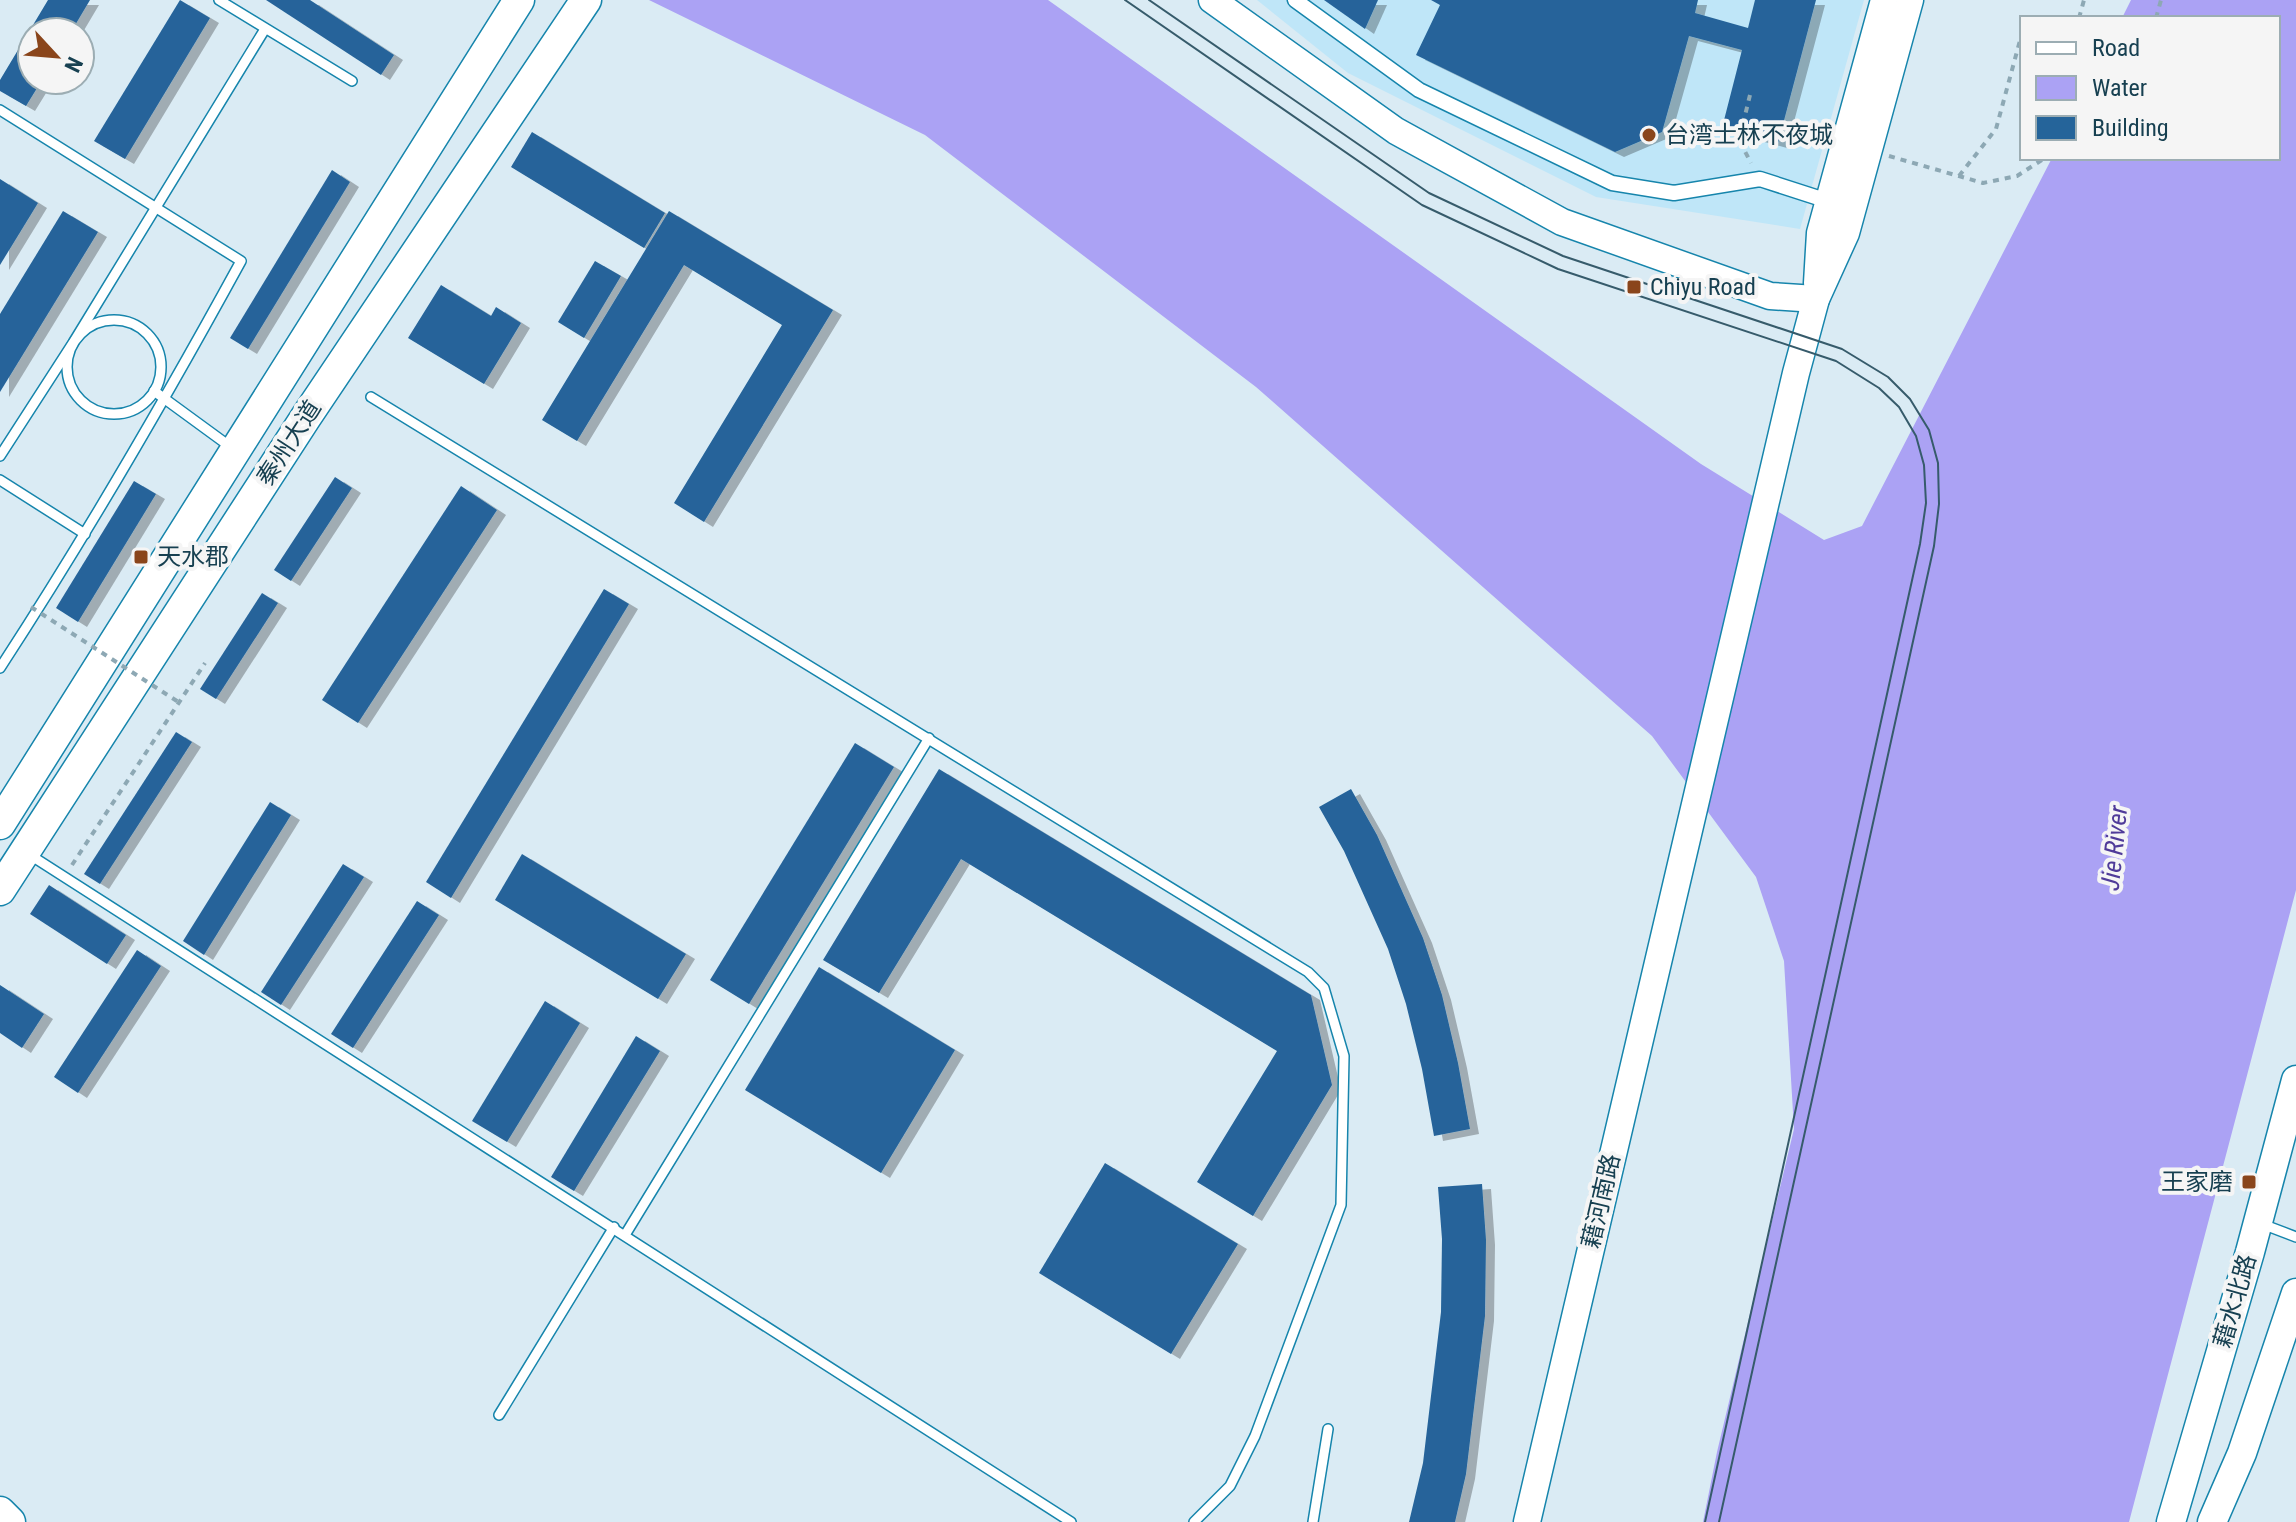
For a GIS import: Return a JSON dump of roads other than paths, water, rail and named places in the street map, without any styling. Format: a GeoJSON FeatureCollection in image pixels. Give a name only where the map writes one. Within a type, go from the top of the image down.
{"type":"FeatureCollection","features":[{"type":"Feature","properties":{"kind":"highway","name":"秦州大道"},"geometry":{"type":"LineString","coordinates":[[0,824],[519,0]]}},
{"type":"Feature","properties":{"kind":"highway","name":"秦州大道"},"geometry":{"type":"LineString","coordinates":[[0,890],[306,417],[586,0]]}},
{"type":"Feature","properties":{"kind":"highway"},"geometry":{"type":"LineString","coordinates":[[0,1512],[10,1522]]}},
{"type":"Feature","properties":{"kind":"main road"},"geometry":{"type":"LineString","coordinates":[[1212,0],[1396,131],[1562,222],[1770,296],[1816,299]]}},
{"type":"Feature","properties":{"kind":"main road"},"geometry":{"type":"LineString","coordinates":[[1816,299],[1820,233],[1884,0]]}},
{"type":"Feature","properties":{"kind":"main road"},"geometry":{"type":"LineString","coordinates":[[1816,299],[1846,233],[1910,0]]}},
{"type":"Feature","properties":{"kind":"main road","name":"藉河南路"},"geometry":{"type":"LineString","coordinates":[[1527,1522],[1676,880],[1816,299]]}},
{"type":"Feature","properties":{"kind":"main road","name":"藉水北路"},"geometry":{"type":"LineString","coordinates":[[2171,1522],[2296,1080]]}},
{"type":"Feature","properties":{"kind":"main road"},"geometry":{"type":"LineString","coordinates":[[2212,1522],[2242,1453],[2296,1293]]}},
{"type":"Feature","properties":{"kind":"street"},"geometry":{"type":"LineString","coordinates":[[1295,0],[1419,90],[1612,183],[1674,193],[1760,179],[1828,201]]}},
{"type":"Feature","properties":{"kind":"lane"},"geometry":{"type":"LineString","coordinates":[[219,0],[352,81]]}},
{"type":"Feature","properties":{"kind":"lane"},"geometry":{"type":"LineString","coordinates":[[0,456],[73,343],[265,29]]}},
{"type":"Feature","properties":{"kind":"lane"},"geometry":{"type":"LineString","coordinates":[[0,110],[241,261],[166,399],[0,668]]}},
{"type":"Feature","properties":{"kind":"lane"},"geometry":{"type":"LineString","coordinates":[[102,321],[127,322],[138,327],[148,334],[159,356],[159,380],[154,391],[136,408],[125,413],[113,414],[89,408],[72,390],[68,379],[67,366],[73,343],[91,326],[102,321]]}},
{"type":"Feature","properties":{"kind":"lane"},"geometry":{"type":"LineString","coordinates":[[154,391],[236,450]]}},
{"type":"Feature","properties":{"kind":"lane"},"geometry":{"type":"LineString","coordinates":[[371,397],[1308,972],[1324,988],[1344,1056],[1341,1205],[1255,1436],[1230,1486],[1194,1522]]}},
{"type":"Feature","properties":{"kind":"lane"},"geometry":{"type":"LineString","coordinates":[[0,480],[85,534]]}},
{"type":"Feature","properties":{"kind":"lane"},"geometry":{"type":"LineString","coordinates":[[625,1235],[929,738]]}},
{"type":"Feature","properties":{"kind":"lane"},"geometry":{"type":"LineString","coordinates":[[24,851],[1071,1522]]}},
{"type":"Feature","properties":{"kind":"lane"},"geometry":{"type":"LineString","coordinates":[[2258,1222],[2296,1237]]}},
{"type":"Feature","properties":{"kind":"lane"},"geometry":{"type":"LineString","coordinates":[[499,1415],[614,1227]]}},
{"type":"Feature","properties":{"kind":"lane"},"geometry":{"type":"LineString","coordinates":[[1313,1522],[1328,1429]]}},
{"type":"Feature","properties":{"kind":"water","name":"Jie River"},"geometry":{"type":"Polygon","coordinates":[[[649,0],[1048,0],[1701,464],[1824,540],[1862,526],[2051,160],[2280,160],[2280,16],[2123,16],[2131,0],[2296,0],[2296,890],[2129,1522],[1703,1522],[1794,1129],[1784,961],[1756,877],[1652,736],[1256,387],[925,135],[649,0]]]}},
{"type":"Feature","properties":{"kind":"tram line"},"geometry":{"type":"LineString","coordinates":[[1125,0],[1422,205],[1558,269],[1836,361],[1879,388],[1899,407],[1916,436],[1924,465],[1926,503],[1920,544],[1705,1522]]}},
{"type":"Feature","properties":{"kind":"tram line"},"geometry":{"type":"LineString","coordinates":[[1149,0],[1429,193],[1563,256],[1842,349],[1888,377],[1910,399],[1929,430],[1938,463],[1939,504],[1934,546],[1719,1522]]}},
{"type":"Feature","properties":{"kind":"place","name":"台湾士林不夜城"},"geometry":{"type":"Point","coordinates":[1649,135]}},
{"type":"Feature","properties":{"kind":"place","name":"Chiyu Road"},"geometry":{"type":"Point","coordinates":[1634,287]}},
{"type":"Feature","properties":{"kind":"place","name":"天水郡"},"geometry":{"type":"Point","coordinates":[141,557]}},
{"type":"Feature","properties":{"kind":"place","name":"王家磨"},"geometry":{"type":"Point","coordinates":[2249,1182]}}]}
